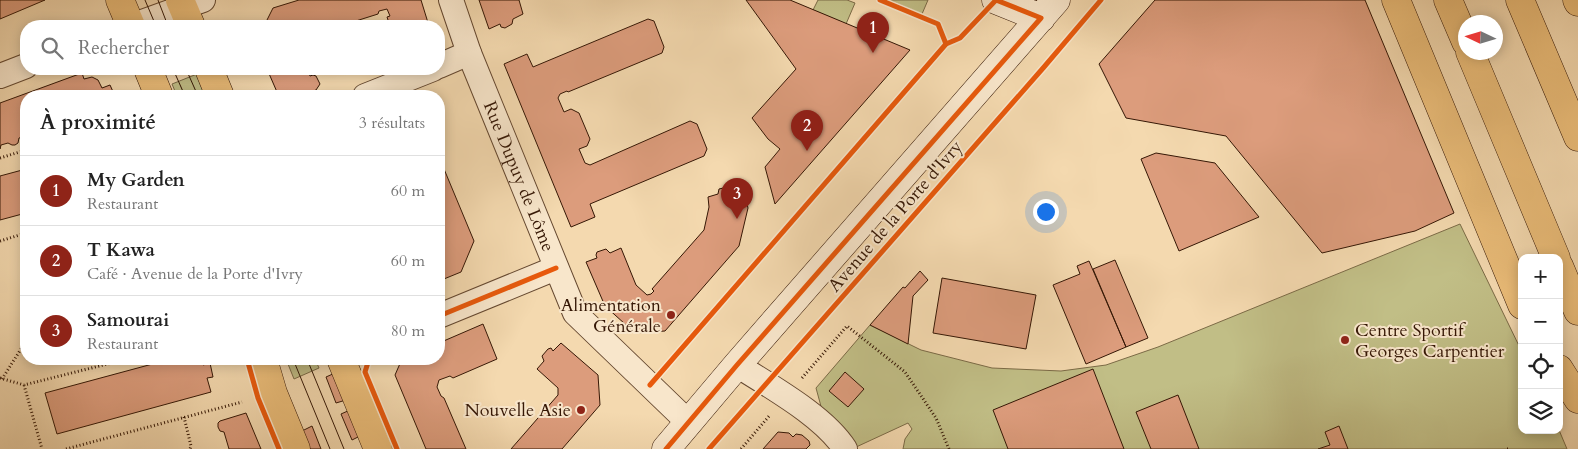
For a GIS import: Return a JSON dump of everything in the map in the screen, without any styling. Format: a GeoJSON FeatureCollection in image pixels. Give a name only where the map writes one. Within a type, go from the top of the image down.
{"type":"FeatureCollection","features":[{"type":"Feature","properties":{"kind":"main road"},"geometry":{"type":"LineString","coordinates":[[120,0],[128,20]]}},
{"type":"Feature","properties":{"kind":"main road"},"geometry":{"type":"LineString","coordinates":[[996,0],[1049,9]]}},
{"type":"Feature","properties":{"kind":"main road"},"geometry":{"type":"LineString","coordinates":[[1396,0],[1520,299]]}},
{"type":"Feature","properties":{"kind":"main road"},"geometry":{"type":"LineString","coordinates":[[1448,0],[1458,23]]}},
{"type":"Feature","properties":{"kind":"main road"},"geometry":{"type":"LineString","coordinates":[[1520,0],[1578,137]]}},
{"type":"Feature","properties":{"kind":"main road","name":"Avenue de la Porte d'Ivry"},"geometry":{"type":"LineString","coordinates":[[666,449],[737,365],[1049,9]]}},
{"type":"Feature","properties":{"kind":"main road"},"geometry":{"type":"LineString","coordinates":[[1473,60],[1554,254]]}},
{"type":"Feature","properties":{"kind":"main road"},"geometry":{"type":"LineString","coordinates":[[151,75],[157,90]]}},
{"type":"Feature","properties":{"kind":"main road"},"geometry":{"type":"LineString","coordinates":[[211,75],[218,90]]}},
{"type":"Feature","properties":{"kind":"main road"},"geometry":{"type":"LineString","coordinates":[[1563,275],[1578,311]]}},
{"type":"Feature","properties":{"kind":"main road"},"geometry":{"type":"LineString","coordinates":[[265,365],[273,393],[296,449]]}},
{"type":"Feature","properties":{"kind":"main road"},"geometry":{"type":"LineString","coordinates":[[343,365],[378,449]]}},
{"type":"Feature","properties":{"kind":"main road"},"geometry":{"type":"LineString","coordinates":[[1563,375],[1578,399]]}},
{"type":"Feature","properties":{"kind":"street","name":"Rue Dupuy de Lôme"},"geometry":{"type":"LineString","coordinates":[[451,0],[469,53],[575,313],[689,423]]}},
{"type":"Feature","properties":{"kind":"street"},"geometry":{"type":"LineString","coordinates":[[150,20],[189,8]]}},
{"type":"Feature","properties":{"kind":"street"},"geometry":{"type":"LineString","coordinates":[[445,63],[469,53]]}},
{"type":"Feature","properties":{"kind":"street"},"geometry":{"type":"LineString","coordinates":[[0,76],[20,68]]}},
{"type":"Feature","properties":{"kind":"street"},"geometry":{"type":"LineString","coordinates":[[380,90],[418,75]]}},
{"type":"Feature","properties":{"kind":"street"},"geometry":{"type":"LineString","coordinates":[[445,314],[556,268]]}},
{"type":"Feature","properties":{"kind":"street"},"geometry":{"type":"LineString","coordinates":[[737,365],[818,420],[835,434],[846,449]]}},
{"type":"Feature","properties":{"kind":"path"},"geometry":{"type":"LineString","coordinates":[[0,158],[20,152]]}},
{"type":"Feature","properties":{"kind":"path"},"geometry":{"type":"LineString","coordinates":[[0,241],[20,236]]}},
{"type":"Feature","properties":{"kind":"path"},"geometry":{"type":"LineString","coordinates":[[796,384],[847,326],[905,372],[936,418],[949,449]]}},
{"type":"Feature","properties":{"kind":"path"},"geometry":{"type":"LineString","coordinates":[[20,350],[1,378],[24,385],[105,365]]}},
{"type":"Feature","properties":{"kind":"path"},"geometry":{"type":"LineString","coordinates":[[24,385],[42,449]]}},
{"type":"Feature","properties":{"kind":"path"},"geometry":{"type":"LineString","coordinates":[[66,449],[242,402]]}},
{"type":"Feature","properties":{"kind":"path"},"geometry":{"type":"LineString","coordinates":[[741,449],[773,412]]}},
{"type":"Feature","properties":{"kind":"path"},"geometry":{"type":"LineString","coordinates":[[184,418],[191,446],[190,449]]}},
{"type":"Feature","properties":{"kind":"shaded area"},"geometry":{"type":"Polygon","coordinates":[[[818,0],[847,0],[855,3],[846,24],[813,10],[818,0]]]}},
{"type":"Feature","properties":{"kind":"shaded area"},"geometry":{"type":"Polygon","coordinates":[[[889,0],[928,0],[922,14],[889,0]]]}},
{"type":"Feature","properties":{"kind":"shaded area"},"geometry":{"type":"Polygon","coordinates":[[[197,75],[204,90],[174,90],[172,84],[197,75]]]}},
{"type":"Feature","properties":{"kind":"shaded area","name":"Centre Sportif Georges Carpentier"},"geometry":{"type":"Polygon","coordinates":[[[1460,224],[1518,344],[1518,434],[1561,434],[1567,449],[903,449],[905,439],[912,429],[908,423],[854,448],[822,410],[816,388],[870,325],[921,350],[992,368],[1061,371],[1106,365],[1158,347],[1460,224]]]}},
{"type":"Feature","properties":{"kind":"shaded area"},"geometry":{"type":"Polygon","coordinates":[[[288,365],[318,365],[319,368],[294,379],[288,365]]]}},
{"type":"Feature","properties":{"kind":"building"},"geometry":{"type":"Polygon","coordinates":[[[0,0],[45,0],[0,19],[0,0]]]}},
{"type":"Feature","properties":{"kind":"building"},"geometry":{"type":"Polygon","coordinates":[[[299,0],[421,0],[427,20],[388,20],[387,17],[390,16],[387,9],[359,20],[267,20],[273,8],[299,0]]]}},
{"type":"Feature","properties":{"kind":"building"},"geometry":{"type":"Polygon","coordinates":[[[479,0],[519,0],[523,14],[513,19],[512,24],[505,28],[501,27],[500,24],[489,29],[479,0]]]}},
{"type":"Feature","properties":{"kind":"building"},"geometry":{"type":"Polygon","coordinates":[[[746,0],[790,0],[910,50],[775,204],[765,167],[780,149],[768,139],[752,118],[796,69],[746,0]]]}},
{"type":"Feature","properties":{"kind":"building"},"geometry":{"type":"Polygon","coordinates":[[[1155,0],[1365,0],[1454,213],[1415,231],[1322,253],[1226,136],[1126,118],[1099,64],[1155,0]]]}},
{"type":"Feature","properties":{"kind":"building"},"geometry":{"type":"Polygon","coordinates":[[[648,19],[654,21],[664,47],[662,53],[560,94],[558,98],[564,112],[571,109],[579,113],[590,139],[587,146],[579,149],[585,163],[590,165],[690,121],[697,124],[707,149],[704,156],[590,204],[595,217],[571,227],[504,64],[527,54],[533,67],[648,19]]]}},
{"type":"Feature","properties":{"kind":"building"},"geometry":{"type":"Polygon","coordinates":[[[77,75],[83,75],[84,79],[92,77],[98,80],[102,88],[110,85],[112,90],[36,90],[77,75]]]}},
{"type":"Feature","properties":{"kind":"building"},"geometry":{"type":"Polygon","coordinates":[[[270,75],[313,75],[316,76],[320,84],[316,90],[276,90],[270,75]]]}},
{"type":"Feature","properties":{"kind":"building"},"geometry":{"type":"Polygon","coordinates":[[[20,96],[20,138],[15,145],[8,143],[1,145],[0,149],[0,103],[20,96]]]}},
{"type":"Feature","properties":{"kind":"building"},"geometry":{"type":"Polygon","coordinates":[[[1156,153],[1215,163],[1259,217],[1179,251],[1141,159],[1156,153]]]}},
{"type":"Feature","properties":{"kind":"building"},"geometry":{"type":"Polygon","coordinates":[[[20,171],[20,215],[0,220],[0,176],[20,171]]]}},
{"type":"Feature","properties":{"kind":"building"},"geometry":{"type":"Polygon","coordinates":[[[445,171],[474,241],[461,272],[445,279],[445,171]]]}},
{"type":"Feature","properties":{"kind":"building"},"geometry":{"type":"Polygon","coordinates":[[[731,188],[731,191],[743,188],[748,208],[739,246],[665,331],[635,333],[605,306],[586,262],[597,258],[597,252],[606,249],[610,253],[621,248],[636,285],[647,295],[651,294],[654,291],[652,289],[704,230],[709,207],[708,197],[718,194],[719,189],[731,188]]]}},
{"type":"Feature","properties":{"kind":"building"},"geometry":{"type":"Polygon","coordinates":[[[1115,260],[1148,338],[1126,347],[1093,269],[1115,260]]]}},
{"type":"Feature","properties":{"kind":"building"},"geometry":{"type":"Polygon","coordinates":[[[1089,261],[1126,347],[1086,364],[1053,285],[1080,274],[1077,266],[1089,261]]]}},
{"type":"Feature","properties":{"kind":"building"},"geometry":{"type":"Polygon","coordinates":[[[920,271],[928,280],[913,296],[908,344],[870,325],[903,287],[905,288],[920,271]]]}},
{"type":"Feature","properties":{"kind":"building"},"geometry":{"type":"Polygon","coordinates":[[[942,278],[1036,295],[1026,349],[933,333],[942,278]]]}},
{"type":"Feature","properties":{"kind":"building"},"geometry":{"type":"Polygon","coordinates":[[[483,324],[497,359],[453,378],[450,376],[439,380],[437,387],[444,398],[466,449],[426,449],[395,375],[399,365],[445,365],[445,340],[483,324]]]}},
{"type":"Feature","properties":{"kind":"building"},"geometry":{"type":"Polygon","coordinates":[[[561,343],[598,375],[600,405],[562,449],[511,449],[558,395],[558,388],[537,369],[544,361],[542,356],[548,349],[551,348],[553,351],[561,343]]]}},
{"type":"Feature","properties":{"kind":"building"},"geometry":{"type":"Polygon","coordinates":[[[149,365],[210,365],[213,377],[207,378],[211,392],[57,434],[45,393],[149,365]]]}},
{"type":"Feature","properties":{"kind":"building"},"geometry":{"type":"Polygon","coordinates":[[[1093,369],[1124,449],[1008,449],[993,410],[1093,369]]]}},
{"type":"Feature","properties":{"kind":"building"},"geometry":{"type":"Polygon","coordinates":[[[845,372],[864,389],[848,407],[829,391],[845,372]]]}},
{"type":"Feature","properties":{"kind":"building"},"geometry":{"type":"Polygon","coordinates":[[[335,373],[346,400],[336,403],[326,377],[335,373]]]}},
{"type":"Feature","properties":{"kind":"building"},"geometry":{"type":"Polygon","coordinates":[[[1178,395],[1199,449],[1151,449],[1136,412],[1178,395]]]}},
{"type":"Feature","properties":{"kind":"building"},"geometry":{"type":"Polygon","coordinates":[[[350,410],[360,436],[352,440],[341,414],[350,410]]]}},
{"type":"Feature","properties":{"kind":"building"},"geometry":{"type":"Polygon","coordinates":[[[246,413],[261,449],[229,449],[224,432],[220,431],[218,423],[246,413]]]}},
{"type":"Feature","properties":{"kind":"building"},"geometry":{"type":"Polygon","coordinates":[[[312,426],[321,449],[310,449],[302,431],[312,426]]]}},
{"type":"Feature","properties":{"kind":"building"},"geometry":{"type":"Polygon","coordinates":[[[1339,426],[1348,449],[1318,449],[1330,445],[1325,432],[1339,426]]]}},
{"type":"Feature","properties":{"kind":"building"},"geometry":{"type":"Polygon","coordinates":[[[778,432],[789,433],[793,437],[796,434],[802,435],[809,441],[810,445],[806,449],[763,449],[778,432]]]}},
{"type":"Feature","properties":{"kind":"tram line"},"geometry":{"type":"LineString","coordinates":[[145,0],[153,20]]}},
{"type":"Feature","properties":{"kind":"tram line"},"geometry":{"type":"LineString","coordinates":[[158,0],[166,20]]}},
{"type":"Feature","properties":{"kind":"tram line"},"geometry":{"type":"LineString","coordinates":[[176,75],[182,90]]}},
{"type":"Feature","properties":{"kind":"tram line"},"geometry":{"type":"LineString","coordinates":[[189,75],[195,90]]}},
{"type":"Feature","properties":{"kind":"tram line"},"geometry":{"type":"LineString","coordinates":[[295,365],[330,449]]}},
{"type":"Feature","properties":{"kind":"tram line"},"geometry":{"type":"LineString","coordinates":[[309,365],[344,449]]}},
{"type":"Feature","properties":{"kind":"cycle path"},"geometry":{"type":"LineString","coordinates":[[880,0],[938,24],[946,44]]}},
{"type":"Feature","properties":{"kind":"cycle path"},"geometry":{"type":"LineString","coordinates":[[650,385],[946,44],[960,38],[996,0]]}},
{"type":"Feature","properties":{"kind":"cycle path"},"geometry":{"type":"LineString","coordinates":[[666,449],[737,365],[1041,18],[996,0]]}},
{"type":"Feature","properties":{"kind":"cycle path"},"geometry":{"type":"LineString","coordinates":[[709,449],[1101,0]]}},
{"type":"Feature","properties":{"kind":"cycle path"},"geometry":{"type":"LineString","coordinates":[[445,314],[556,268]]}},
{"type":"Feature","properties":{"kind":"cycle path"},"geometry":{"type":"LineString","coordinates":[[249,365],[258,398],[279,449]]}},
{"type":"Feature","properties":{"kind":"cycle path"},"geometry":{"type":"LineString","coordinates":[[367,365],[365,372],[397,449]]}},
{"type":"Feature","properties":{"kind":"place","name":"My Garden"},"geometry":{"type":"Point","coordinates":[873,53]}},
{"type":"Feature","properties":{"kind":"place","name":"T Kawa"},"geometry":{"type":"Point","coordinates":[807,151]}},
{"type":"Feature","properties":{"kind":"place","name":"Samourai"},"geometry":{"type":"Point","coordinates":[737,219]}},
{"type":"Feature","properties":{"kind":"place","name":"Alimentation Générale"},"geometry":{"type":"Point","coordinates":[671,315]}},
{"type":"Feature","properties":{"kind":"place","name":"Centre Sportif Georges Carpentier"},"geometry":{"type":"Point","coordinates":[1345,340]}},
{"type":"Feature","properties":{"kind":"place","name":"Nouvelle Asie"},"geometry":{"type":"Point","coordinates":[581,410]}}]}
